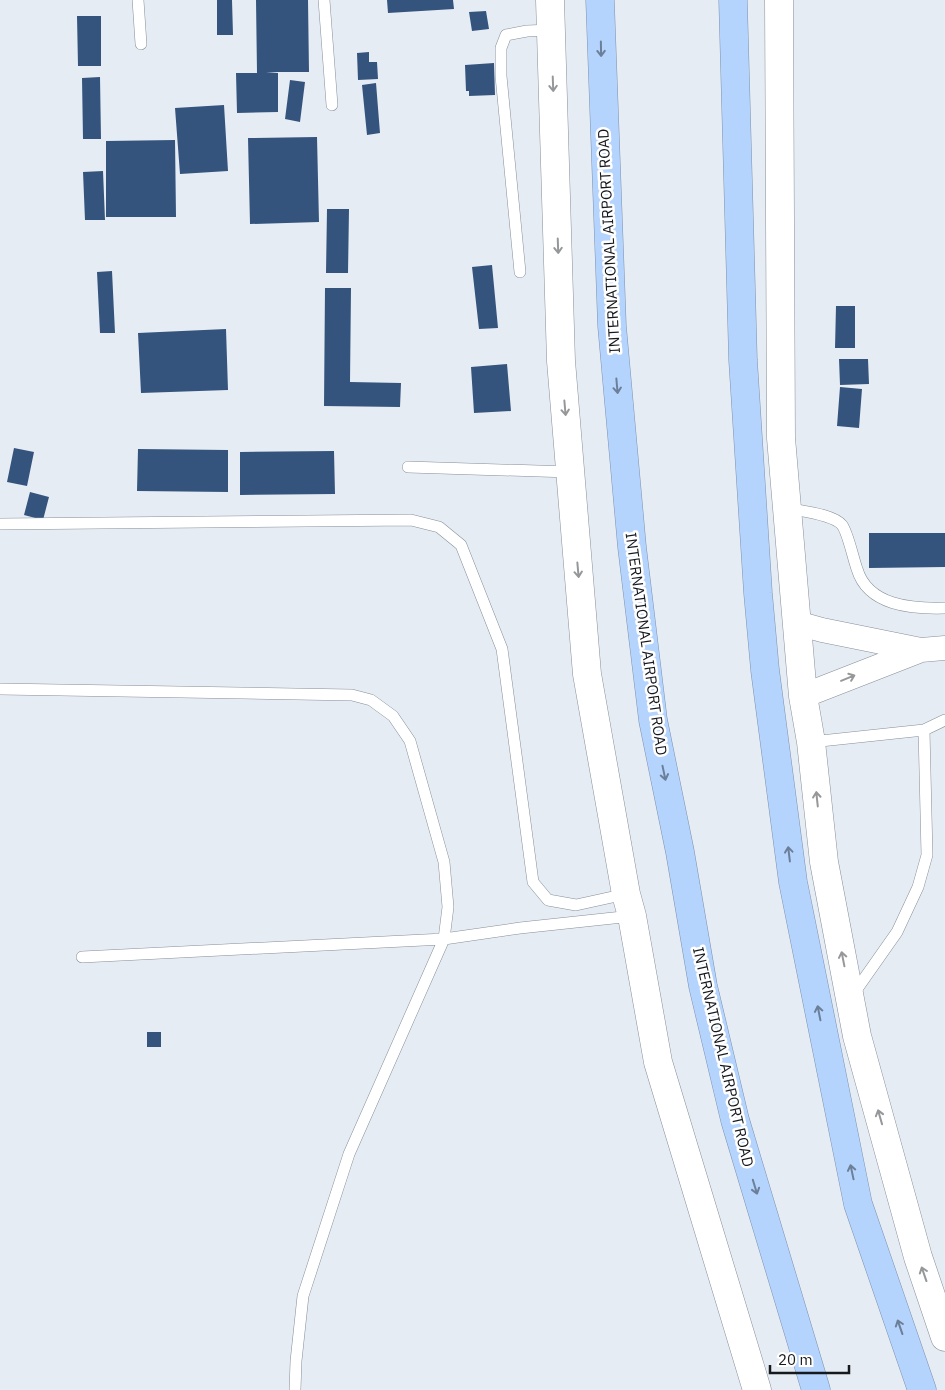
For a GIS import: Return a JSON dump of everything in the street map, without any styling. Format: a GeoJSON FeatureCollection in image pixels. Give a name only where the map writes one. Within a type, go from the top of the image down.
{"type":"FeatureCollection","features":[{"type":"Feature","properties":{"kind":"highway","name":"INTERNATIONAL AIRPORT ROAD"},"geometry":{"type":"LineString","coordinates":[[600,0],[612,326],[632,547],[653,720],[680,852],[703,986],[735,1120],[816,1390]]}},
{"type":"Feature","properties":{"kind":"highway"},"geometry":{"type":"LineString","coordinates":[[733,0],[743,360],[758,593],[765,670],[793,882],[858,1204],[922,1390]]}},
{"type":"Feature","properties":{"kind":"main road"},"geometry":{"type":"LineString","coordinates":[[550,0],[561,361],[587,674],[658,1062],[757,1390]]}},
{"type":"Feature","properties":{"kind":"main road"},"geometry":{"type":"LineString","coordinates":[[779,0],[781,438],[803,696],[811,742],[824,862],[857,1036],[916,1248],[945,1336]]}},
{"type":"Feature","properties":{"kind":"street"},"geometry":{"type":"LineString","coordinates":[[797,623],[822,630],[921,650],[945,648]]}},
{"type":"Feature","properties":{"kind":"street"},"geometry":{"type":"LineString","coordinates":[[803,696],[921,650]]}},
{"type":"Feature","properties":{"kind":"lane"},"geometry":{"type":"LineString","coordinates":[[138,0],[140,44]]}},
{"type":"Feature","properties":{"kind":"lane"},"geometry":{"type":"LineString","coordinates":[[324,0],[332,105]]}},
{"type":"Feature","properties":{"kind":"lane"},"geometry":{"type":"LineString","coordinates":[[520,272],[500,48],[506,35],[527,31],[551,30]]}},
{"type":"Feature","properties":{"kind":"lane"},"geometry":{"type":"LineString","coordinates":[[408,467],[570,472]]}},
{"type":"Feature","properties":{"kind":"lane"},"geometry":{"type":"LineString","coordinates":[[787,508],[829,517],[842,524],[858,572],[866,587],[878,597],[904,606],[928,609],[945,608]]}},
{"type":"Feature","properties":{"kind":"lane"},"geometry":{"type":"LineString","coordinates":[[0,524],[411,520],[439,527],[461,545],[502,649],[533,882],[548,900],[576,905],[629,905]]}},
{"type":"Feature","properties":{"kind":"lane"},"geometry":{"type":"LineString","coordinates":[[0,689],[352,695],[371,700],[393,716],[410,741],[444,862],[448,907],[444,939],[349,1154],[303,1296],[296,1361],[296,1390]]}},
{"type":"Feature","properties":{"kind":"lane"},"geometry":{"type":"LineString","coordinates":[[811,742],[924,730],[945,720]]}},
{"type":"Feature","properties":{"kind":"lane"},"geometry":{"type":"LineString","coordinates":[[850,999],[897,932],[918,887],[927,855],[924,730]]}},
{"type":"Feature","properties":{"kind":"lane"},"geometry":{"type":"LineString","coordinates":[[82,957],[444,939],[520,928],[629,905]]}},
{"type":"Feature","properties":{"kind":"shaded area"},"geometry":{"type":"Polygon","coordinates":[[[0,0],[945,0],[945,1390],[0,1390],[0,0]]]}},
{"type":"Feature","properties":{"kind":"building"},"geometry":{"type":"Polygon","coordinates":[[[217,0],[232,0],[233,35],[217,35],[217,0]]]}},
{"type":"Feature","properties":{"kind":"building"},"geometry":{"type":"Polygon","coordinates":[[[256,0],[308,0],[309,72],[266,72],[278,73],[278,112],[237,113],[236,73],[257,73],[256,0]]]}},
{"type":"Feature","properties":{"kind":"building"},"geometry":{"type":"Polygon","coordinates":[[[387,0],[453,0],[454,9],[388,13],[387,0]]]}},
{"type":"Feature","properties":{"kind":"building"},"geometry":{"type":"Polygon","coordinates":[[[486,11],[489,29],[472,31],[469,12],[486,11]]]}},
{"type":"Feature","properties":{"kind":"building"},"geometry":{"type":"Polygon","coordinates":[[[77,16],[101,16],[101,66],[78,66],[77,16]]]}},
{"type":"Feature","properties":{"kind":"building"},"geometry":{"type":"Polygon","coordinates":[[[369,52],[369,62],[377,62],[378,79],[358,80],[357,53],[369,52]]]}},
{"type":"Feature","properties":{"kind":"building"},"geometry":{"type":"Polygon","coordinates":[[[494,63],[495,95],[469,96],[469,91],[466,91],[465,65],[494,63]]]}},
{"type":"Feature","properties":{"kind":"building"},"geometry":{"type":"Polygon","coordinates":[[[100,77],[101,139],[83,139],[82,78],[100,77]]]}},
{"type":"Feature","properties":{"kind":"building"},"geometry":{"type":"Polygon","coordinates":[[[290,80],[305,82],[300,122],[285,119],[290,80]]]}},
{"type":"Feature","properties":{"kind":"building"},"geometry":{"type":"Polygon","coordinates":[[[376,83],[380,133],[367,135],[362,85],[376,83]]]}},
{"type":"Feature","properties":{"kind":"building"},"geometry":{"type":"Polygon","coordinates":[[[224,105],[228,171],[180,174],[175,108],[224,105]]]}},
{"type":"Feature","properties":{"kind":"building"},"geometry":{"type":"Polygon","coordinates":[[[317,137],[319,222],[250,224],[248,138],[317,137]]]}},
{"type":"Feature","properties":{"kind":"building"},"geometry":{"type":"Polygon","coordinates":[[[175,140],[176,217],[106,217],[106,141],[175,140]]]}},
{"type":"Feature","properties":{"kind":"building"},"geometry":{"type":"Polygon","coordinates":[[[103,171],[105,220],[85,220],[83,172],[103,171]]]}},
{"type":"Feature","properties":{"kind":"building"},"geometry":{"type":"Polygon","coordinates":[[[327,209],[349,209],[348,273],[326,273],[327,209]]]}},
{"type":"Feature","properties":{"kind":"building"},"geometry":{"type":"Polygon","coordinates":[[[492,265],[498,328],[479,329],[472,267],[492,265]]]}},
{"type":"Feature","properties":{"kind":"building"},"geometry":{"type":"Polygon","coordinates":[[[112,271],[115,333],[100,333],[97,272],[112,271]]]}},
{"type":"Feature","properties":{"kind":"building"},"geometry":{"type":"Polygon","coordinates":[[[325,288],[351,288],[350,382],[401,383],[400,407],[324,406],[325,288]]]}},
{"type":"Feature","properties":{"kind":"building"},"geometry":{"type":"Polygon","coordinates":[[[836,306],[855,306],[855,348],[835,348],[836,306]]]}},
{"type":"Feature","properties":{"kind":"building"},"geometry":{"type":"Polygon","coordinates":[[[226,329],[228,390],[141,393],[138,333],[226,329]]]}},
{"type":"Feature","properties":{"kind":"building"},"geometry":{"type":"Polygon","coordinates":[[[839,359],[868,359],[869,384],[840,385],[839,359]]]}},
{"type":"Feature","properties":{"kind":"building"},"geometry":{"type":"Polygon","coordinates":[[[507,364],[511,411],[474,413],[471,367],[507,364]]]}},
{"type":"Feature","properties":{"kind":"building"},"geometry":{"type":"Polygon","coordinates":[[[840,387],[862,389],[859,428],[837,426],[840,387]]]}},
{"type":"Feature","properties":{"kind":"building"},"geometry":{"type":"Polygon","coordinates":[[[14,448],[34,452],[27,486],[7,482],[14,448]]]}},
{"type":"Feature","properties":{"kind":"building"},"geometry":{"type":"Polygon","coordinates":[[[138,449],[228,450],[228,492],[137,491],[138,449]]]}},
{"type":"Feature","properties":{"kind":"building"},"geometry":{"type":"Polygon","coordinates":[[[334,451],[335,494],[240,495],[240,452],[334,451]]]}},
{"type":"Feature","properties":{"kind":"building"},"geometry":{"type":"Polygon","coordinates":[[[30,492],[49,497],[43,520],[24,515],[30,492]]]}},
{"type":"Feature","properties":{"kind":"building"},"geometry":{"type":"Polygon","coordinates":[[[869,533],[945,533],[945,567],[869,568],[869,533]]]}},
{"type":"Feature","properties":{"kind":"building"},"geometry":{"type":"Polygon","coordinates":[[[147,1032],[161,1032],[161,1047],[147,1047],[147,1032]]]}}]}
